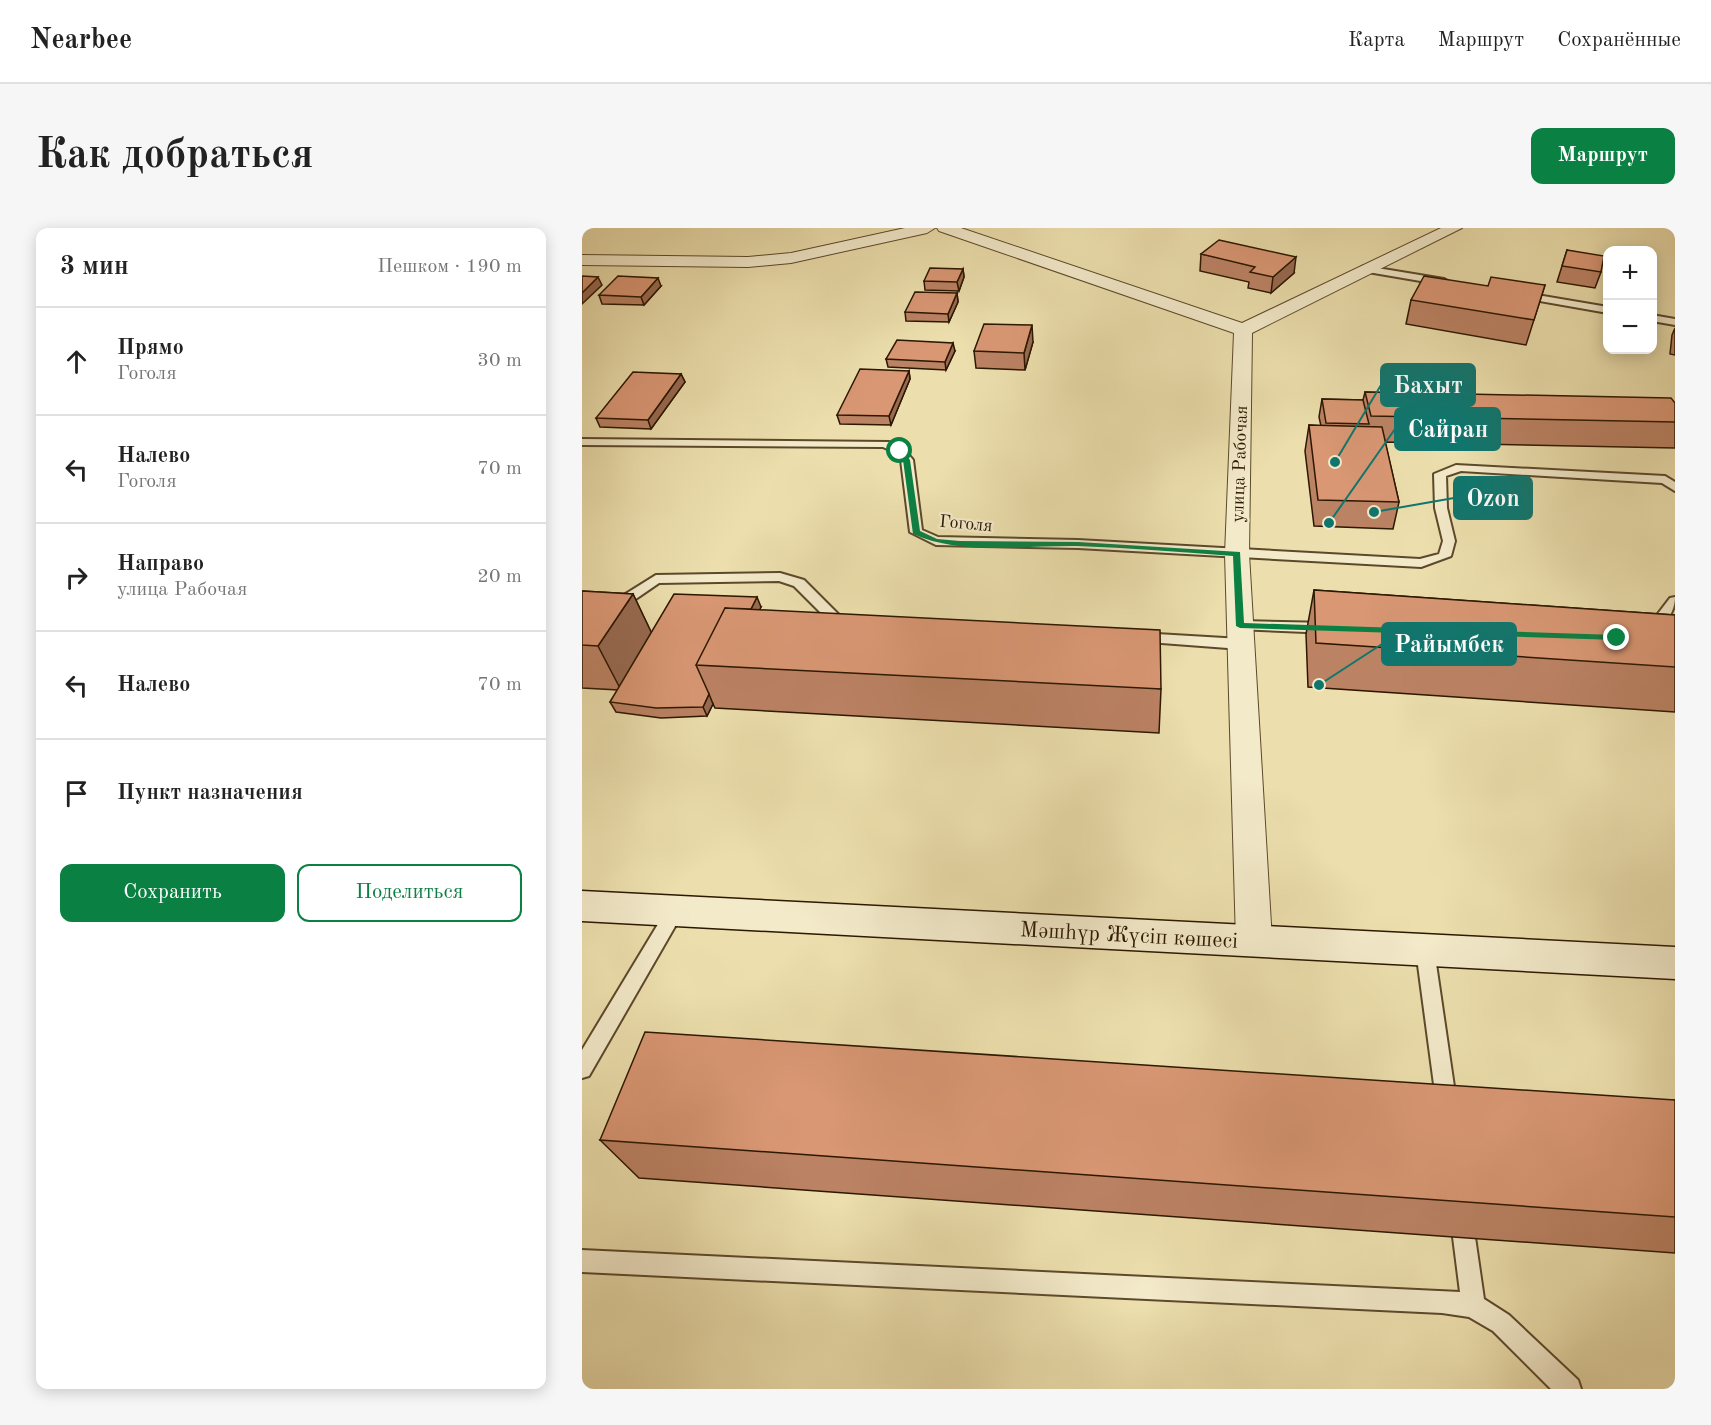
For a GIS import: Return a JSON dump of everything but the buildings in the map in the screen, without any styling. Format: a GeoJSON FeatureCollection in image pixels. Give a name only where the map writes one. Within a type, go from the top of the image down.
{"type":"FeatureCollection","features":[{"type":"Feature","properties":{"kind":"main road","name":"Мәшһүр Жүсіп көшесі"},"geometry":{"type":"LineString","coordinates":[[582,906],[1675,963]]}},
{"type":"Feature","properties":{"kind":"street"},"geometry":{"type":"LineString","coordinates":[[582,260],[748,262],[791,258],[927,228]]}},
{"type":"Feature","properties":{"kind":"street"},"geometry":{"type":"LineString","coordinates":[[945,228],[1243,330],[1365,269],[1454,228]]}},
{"type":"Feature","properties":{"kind":"street","name":"улица Рабочая"},"geometry":{"type":"LineString","coordinates":[[1243,330],[1237,554],[1254,941]]}},
{"type":"Feature","properties":{"kind":"lane"},"geometry":{"type":"LineString","coordinates":[[1365,269],[1457,284]]}},
{"type":"Feature","properties":{"kind":"lane"},"geometry":{"type":"LineString","coordinates":[[1504,292],[1603,309]]}},
{"type":"Feature","properties":{"kind":"lane"},"geometry":{"type":"LineString","coordinates":[[1657,319],[1675,322]]}},
{"type":"Feature","properties":{"kind":"lane","name":"Гоголя"},"geometry":{"type":"LineString","coordinates":[[582,442],[885,444],[900,451],[907,460],[916,532],[936,541],[1078,544],[1237,554]]}},
{"type":"Feature","properties":{"kind":"lane"},"geometry":{"type":"LineString","coordinates":[[1237,554],[1421,563],[1445,556],[1449,541],[1441,508],[1440,474],[1460,467],[1665,480],[1675,487]]}},
{"type":"Feature","properties":{"kind":"lane"},"geometry":{"type":"LineString","coordinates":[[582,602],[619,604],[656,579],[780,577],[800,583],[838,622],[862,624]]}},
{"type":"Feature","properties":{"kind":"lane"},"geometry":{"type":"LineString","coordinates":[[1635,630],[1662,618],[1675,601]]}},
{"type":"Feature","properties":{"kind":"lane"},"geometry":{"type":"LineString","coordinates":[[1123,638],[1346,629]]}},
{"type":"Feature","properties":{"kind":"lane"},"geometry":{"type":"LineString","coordinates":[[582,1069],[675,911]]}},
{"type":"Feature","properties":{"kind":"lane"},"geometry":{"type":"LineString","coordinates":[[1425,950],[1449,1127]]}},
{"type":"Feature","properties":{"kind":"lane"},"geometry":{"type":"LineString","coordinates":[[1464,1238],[1473,1306]]}},
{"type":"Feature","properties":{"kind":"lane"},"geometry":{"type":"LineString","coordinates":[[582,1261],[1442,1301],[1473,1306],[1501,1323],[1569,1389]]}},
{"type":"Feature","properties":{"kind":"place","name":"Бахыт"},"geometry":{"type":"Point","coordinates":[1335,462]}},
{"type":"Feature","properties":{"kind":"place","name":"Ozon"},"geometry":{"type":"Point","coordinates":[1374,512]}},
{"type":"Feature","properties":{"kind":"place","name":"Сайран"},"geometry":{"type":"Point","coordinates":[1329,523]}},
{"type":"Feature","properties":{"kind":"place","name":"Райымбек"},"geometry":{"type":"Point","coordinates":[1319,685]}},
{"type":"Feature","properties":{"kind":"route"},"geometry":{"type":"LineString","coordinates":[[900,451],[907,460],[916,532],[936,541],[960,543],[1078,544],[1237,554],[1240,626],[1617,638]]}}]}
